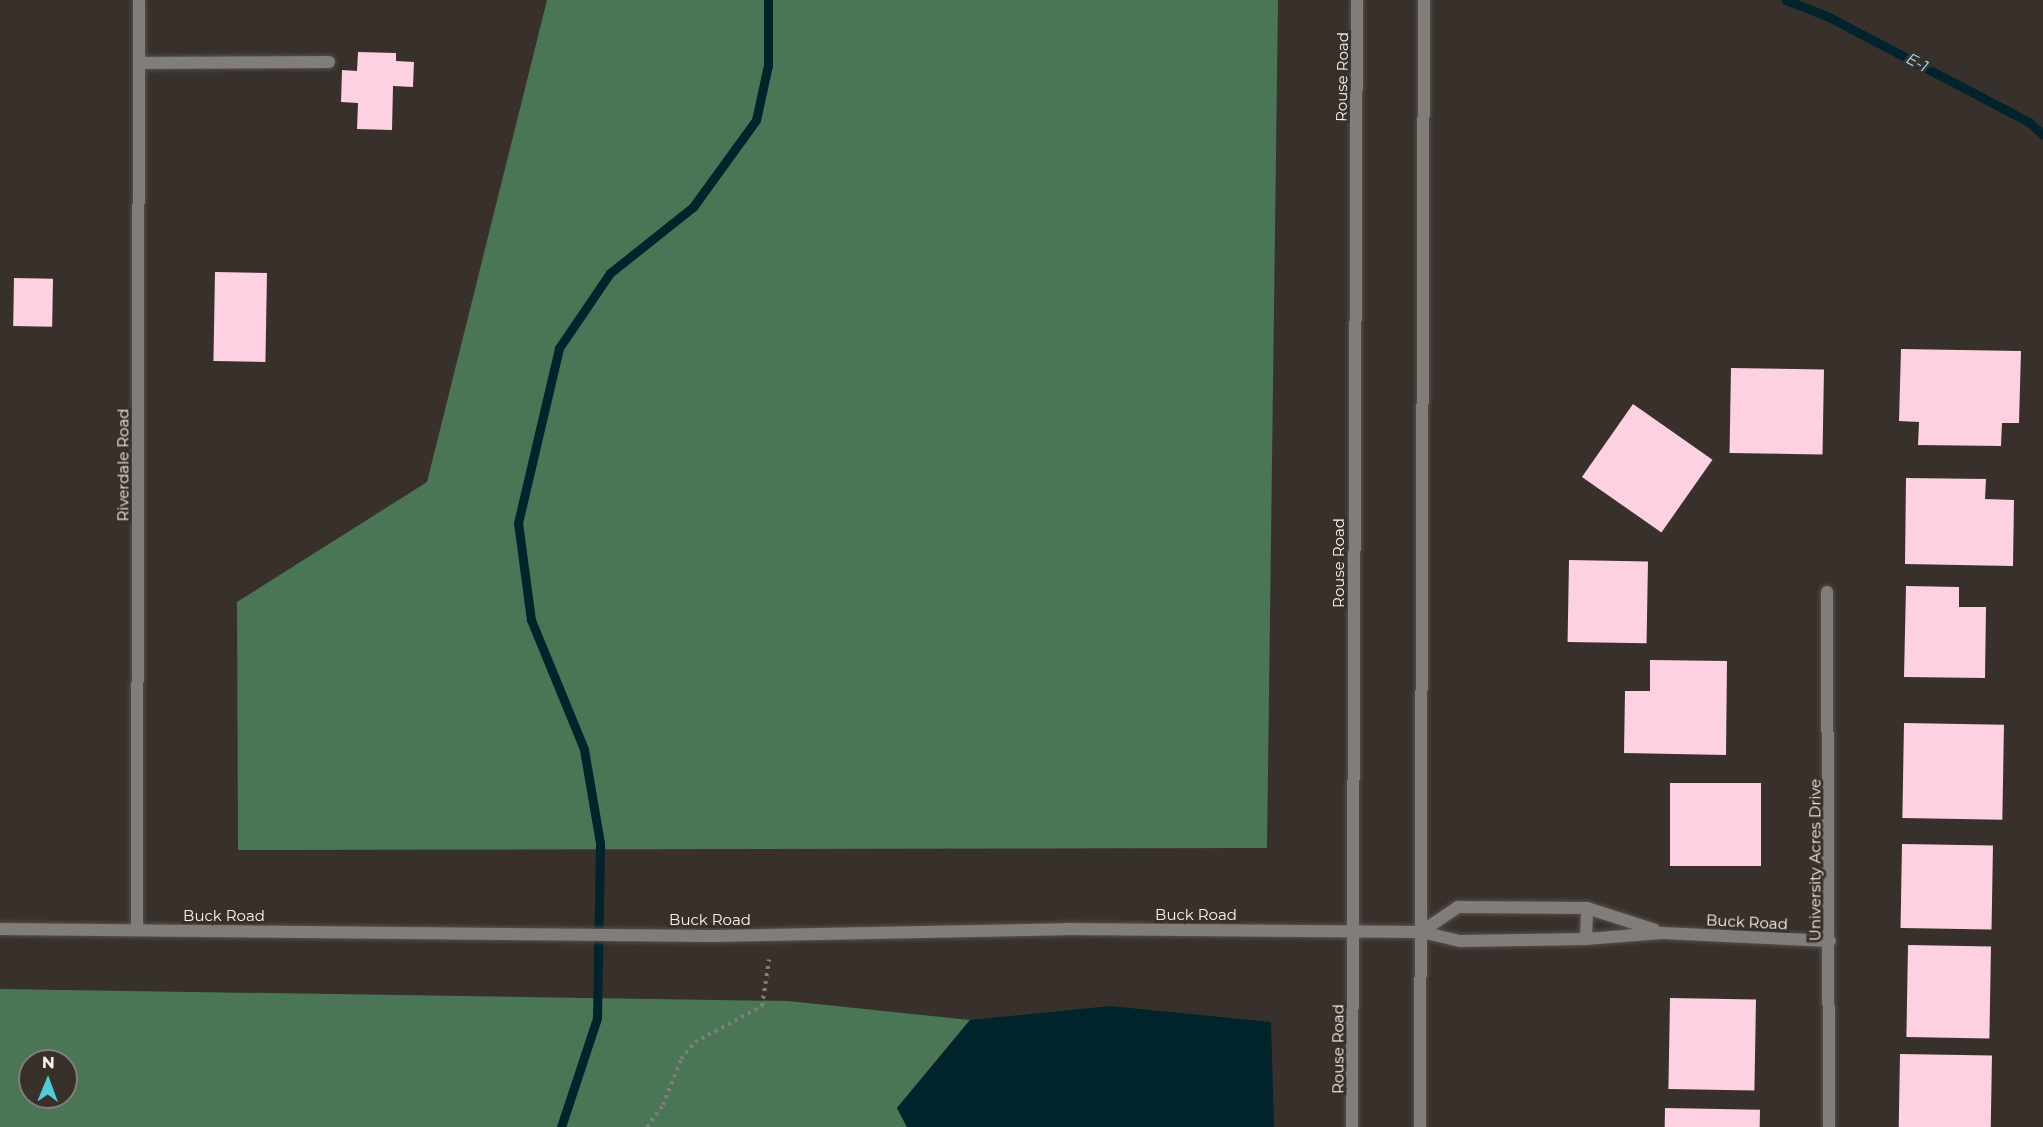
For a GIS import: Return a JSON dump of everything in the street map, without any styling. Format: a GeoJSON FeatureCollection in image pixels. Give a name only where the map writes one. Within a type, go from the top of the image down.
{"type":"FeatureCollection","features":[{"type":"Feature","properties":{"kind":"street","name":"Riverdale Road"},"geometry":{"type":"LineString","coordinates":[[137,930],[139,0]]}},
{"type":"Feature","properties":{"kind":"street","name":"Rouse Road"},"geometry":{"type":"LineString","coordinates":[[1352,1127],[1358,0]]}},
{"type":"Feature","properties":{"kind":"street"},"geometry":{"type":"LineString","coordinates":[[1420,1127],[1424,0]]}},
{"type":"Feature","properties":{"kind":"street"},"geometry":{"type":"LineString","coordinates":[[139,63],[329,62]]}},
{"type":"Feature","properties":{"kind":"street","name":"University Acres Drive"},"geometry":{"type":"LineString","coordinates":[[1827,592],[1830,941],[1828,1127]]}},
{"type":"Feature","properties":{"kind":"street","name":"Buck Road"},"geometry":{"type":"LineString","coordinates":[[1420,932],[1458,907],[1587,908],[1662,933]]}},
{"type":"Feature","properties":{"kind":"street"},"geometry":{"type":"LineString","coordinates":[[1586,939],[1587,908]]}},
{"type":"Feature","properties":{"kind":"street","name":"Buck Road"},"geometry":{"type":"LineString","coordinates":[[0,929],[714,936],[1065,929],[1420,932],[1460,941],[1586,939],[1662,933],[1830,941]]}},
{"type":"Feature","properties":{"kind":"path"},"geometry":{"type":"LineString","coordinates":[[647,1127],[663,1105],[681,1059],[696,1042],[762,1006],[769,960]]}},
{"type":"Feature","properties":{"kind":"green space"},"geometry":{"type":"Polygon","coordinates":[[[547,0],[1278,0],[1267,848],[238,850],[237,602],[427,482],[547,0]]]}},
{"type":"Feature","properties":{"kind":"green space"},"geometry":{"type":"Polygon","coordinates":[[[0,989],[788,1001],[970,1020],[897,1108],[907,1127],[0,1127],[0,989]]]}},
{"type":"Feature","properties":{"kind":"water"},"geometry":{"type":"Polygon","coordinates":[[[1110,1006],[1271,1022],[1274,1127],[907,1127],[897,1108],[970,1020],[1110,1006]]]}},
{"type":"Feature","properties":{"kind":"building"},"geometry":{"type":"Polygon","coordinates":[[[358,52],[396,53],[396,61],[414,62],[413,87],[393,86],[392,130],[357,129],[358,103],[341,102],[342,70],[357,71],[358,52]]]}},
{"type":"Feature","properties":{"kind":"building"},"geometry":{"type":"Polygon","coordinates":[[[215,272],[267,273],[265,362],[213,361],[215,272]]]}},
{"type":"Feature","properties":{"kind":"building"},"geometry":{"type":"Polygon","coordinates":[[[14,278],[53,279],[52,327],[13,326],[14,278]]]}},
{"type":"Feature","properties":{"kind":"building"},"geometry":{"type":"Polygon","coordinates":[[[1901,349],[2021,351],[2019,423],[2002,423],[2001,446],[1918,445],[1919,422],[1899,421],[1901,349]]]}},
{"type":"Feature","properties":{"kind":"building"},"geometry":{"type":"Polygon","coordinates":[[[1731,368],[1824,370],[1823,455],[1730,453],[1731,368]]]}},
{"type":"Feature","properties":{"kind":"building"},"geometry":{"type":"Polygon","coordinates":[[[1633,404],[1712,460],[1661,533],[1582,477],[1633,404]]]}},
{"type":"Feature","properties":{"kind":"building"},"geometry":{"type":"Polygon","coordinates":[[[1906,478],[1986,479],[1985,499],[2014,500],[2013,566],[1905,564],[1906,478]]]}},
{"type":"Feature","properties":{"kind":"building"},"geometry":{"type":"Polygon","coordinates":[[[1569,560],[1648,561],[1647,643],[1568,642],[1569,560]]]}},
{"type":"Feature","properties":{"kind":"building"},"geometry":{"type":"Polygon","coordinates":[[[1906,586],[1959,587],[1959,607],[1986,607],[1985,678],[1904,677],[1906,586]]]}},
{"type":"Feature","properties":{"kind":"building"},"geometry":{"type":"Polygon","coordinates":[[[1650,660],[1727,661],[1726,755],[1624,753],[1625,691],[1650,691],[1650,660]]]}},
{"type":"Feature","properties":{"kind":"building"},"geometry":{"type":"Polygon","coordinates":[[[1904,723],[2004,725],[2002,820],[1902,818],[1904,723]]]}},
{"type":"Feature","properties":{"kind":"building"},"geometry":{"type":"Polygon","coordinates":[[[1670,783],[1761,783],[1761,866],[1670,866],[1670,783]]]}},
{"type":"Feature","properties":{"kind":"building"},"geometry":{"type":"Polygon","coordinates":[[[1902,844],[1993,846],[1992,930],[1901,928],[1902,844]]]}},
{"type":"Feature","properties":{"kind":"building"},"geometry":{"type":"Polygon","coordinates":[[[1908,945],[1991,946],[1989,1038],[1906,1037],[1908,945]]]}},
{"type":"Feature","properties":{"kind":"building"},"geometry":{"type":"Polygon","coordinates":[[[1670,998],[1756,1000],[1754,1090],[1668,1089],[1670,998]]]}},
{"type":"Feature","properties":{"kind":"building"},"geometry":{"type":"Polygon","coordinates":[[[1900,1054],[1992,1056],[1991,1127],[1899,1127],[1900,1054]]]}},
{"type":"Feature","properties":{"kind":"building"},"geometry":{"type":"Polygon","coordinates":[[[1665,1108],[1760,1110],[1760,1127],[1665,1127],[1665,1108]]]}},
{"type":"Feature","properties":{"kind":"waterway"},"geometry":{"type":"LineString","coordinates":[[561,1127],[597,1018],[600,843],[584,749],[531,620],[518,523],[559,348],[610,273],[693,207],[756,120],[768,65],[768,0]]}},
{"type":"Feature","properties":{"kind":"waterway","name":"E-1"},"geometry":{"type":"LineString","coordinates":[[1786,0],[1827,16],[2029,122],[2043,135]]}}]}
